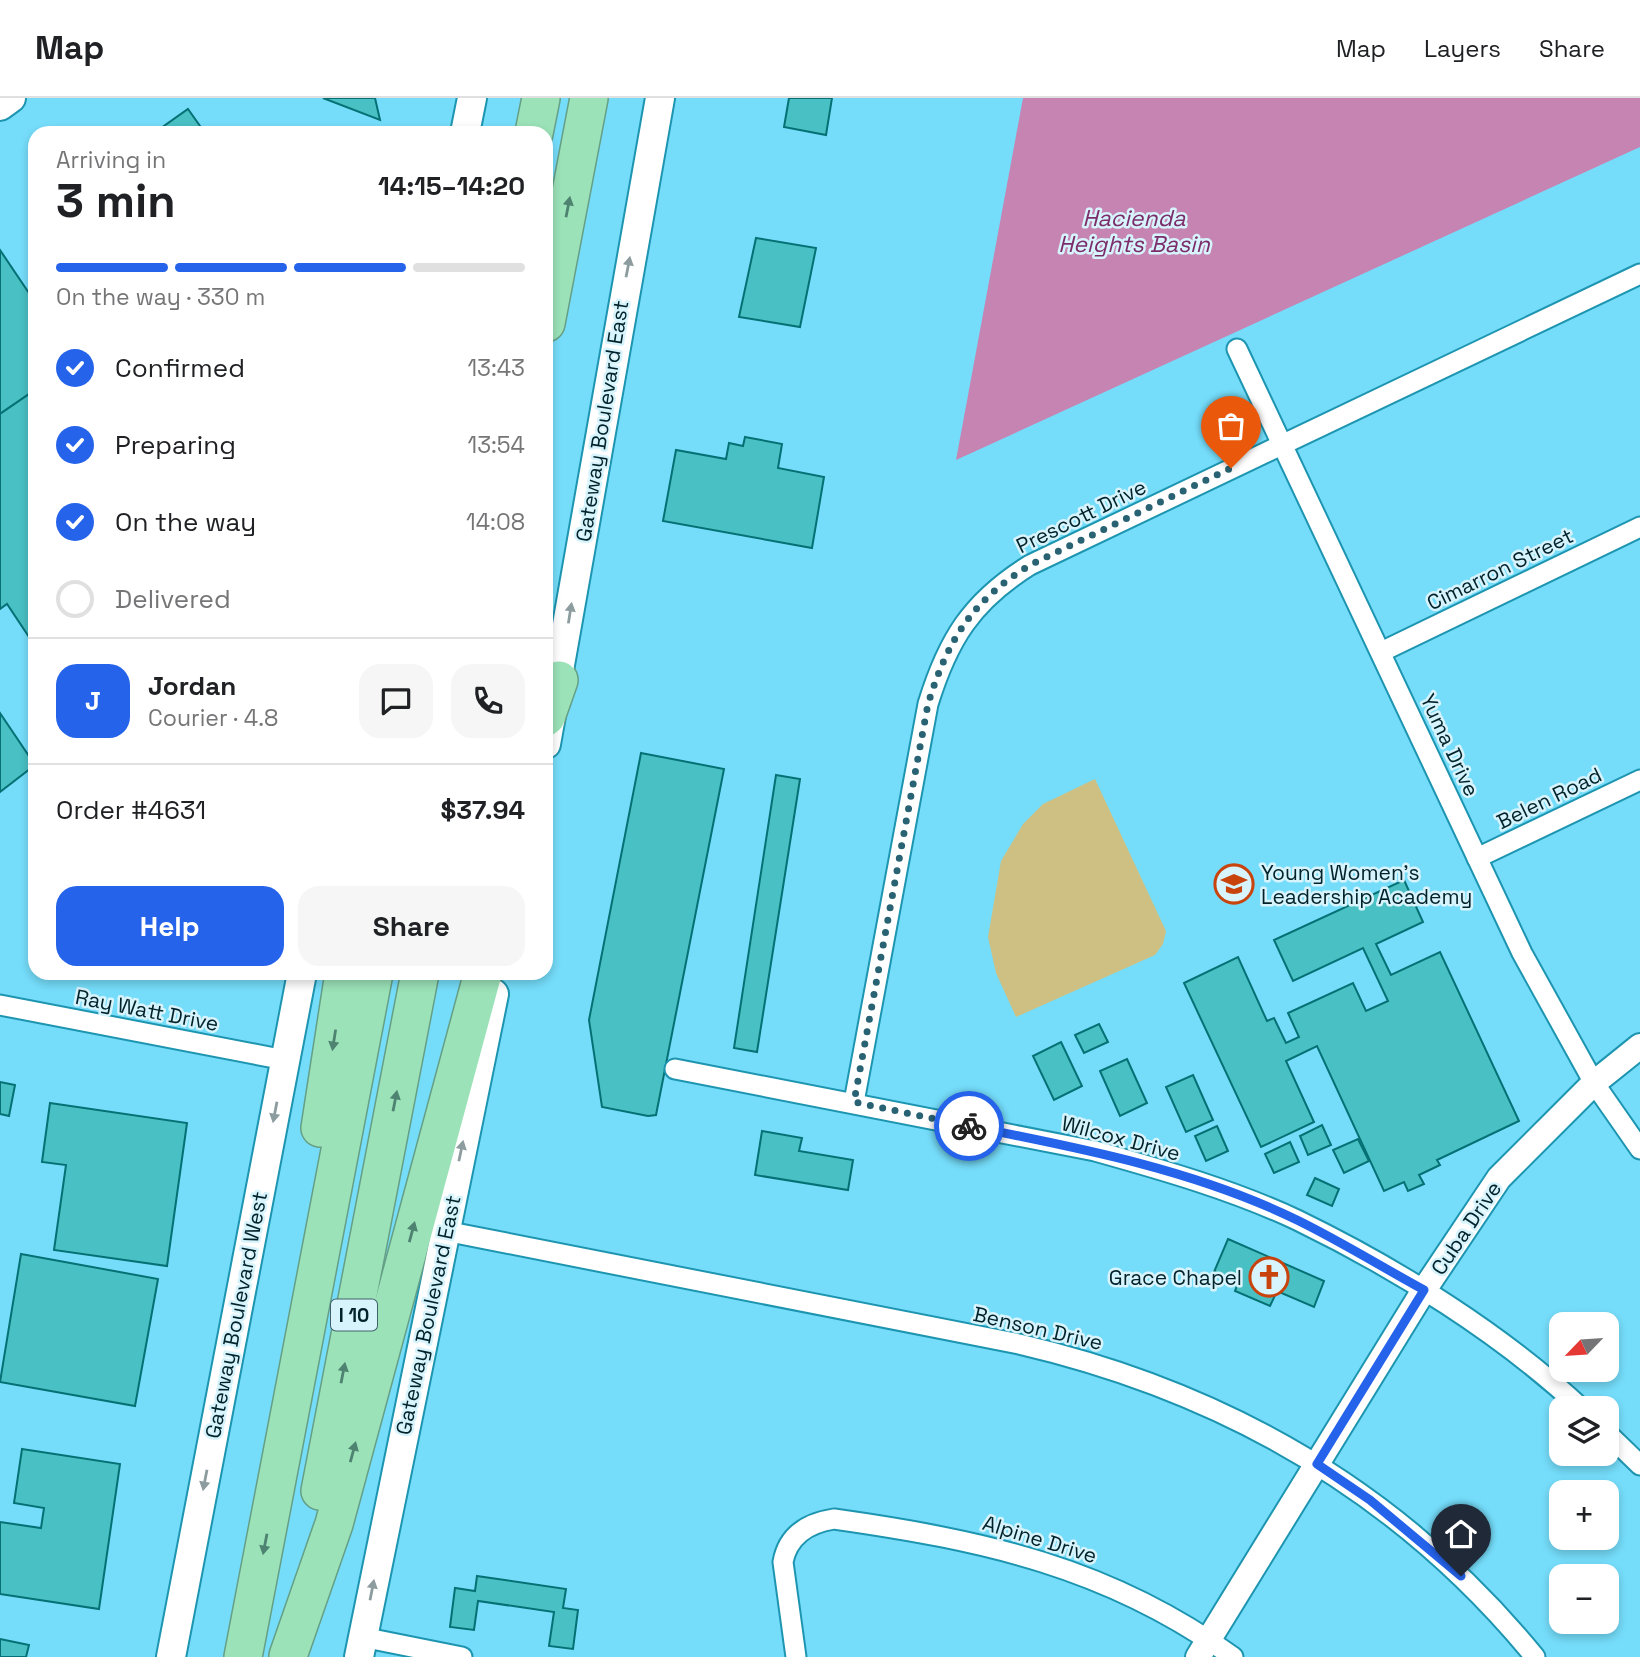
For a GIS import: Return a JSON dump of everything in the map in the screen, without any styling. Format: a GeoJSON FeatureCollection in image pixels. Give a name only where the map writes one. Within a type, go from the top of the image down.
{"type":"FeatureCollection","features":[{"type":"Feature","properties":{"kind":"highway"},"geometry":{"type":"LineString","coordinates":[[535,126],[541,98]]}},
{"type":"Feature","properties":{"kind":"highway"},"geometry":{"type":"LineString","coordinates":[[553,287],[589,102]]}},
{"type":"Feature","properties":{"kind":"highway"},"geometry":{"type":"LineString","coordinates":[[553,697],[559,680]]}},
{"type":"Feature","properties":{"kind":"highway"},"geometry":{"type":"LineString","coordinates":[[279,1477],[283,1342],[343,980]]}},
{"type":"Feature","properties":{"kind":"highway","name":"I 10"},"geometry":{"type":"LineString","coordinates":[[243,1657],[373,980]]}},
{"type":"Feature","properties":{"kind":"highway","name":"I 10"},"geometry":{"type":"LineString","coordinates":[[288,1657],[419,980]]}},
{"type":"Feature","properties":{"kind":"highway"},"geometry":{"type":"LineString","coordinates":[[288,1657],[334,1524],[481,980]]}},
{"type":"Feature","properties":{"kind":"main road"},"geometry":{"type":"LineString","coordinates":[[0,106],[10,98]]}},
{"type":"Feature","properties":{"kind":"main road"},"geometry":{"type":"LineString","coordinates":[[467,126],[472,98]]}},
{"type":"Feature","properties":{"kind":"main road","name":"Gateway Boulevard East"},"geometry":{"type":"LineString","coordinates":[[553,710],[620,314],[660,98]]}},
{"type":"Feature","properties":{"kind":"main road","name":"Gateway Boulevard West"},"geometry":{"type":"LineString","coordinates":[[171,1657],[301,980]]}},
{"type":"Feature","properties":{"kind":"main road","name":"Gateway Boulevard East"},"geometry":{"type":"LineString","coordinates":[[360,1647],[497,980]]}},
{"type":"Feature","properties":{"kind":"street","name":"Prescott Drive"},"geometry":{"type":"LineString","coordinates":[[854,1102],[928,704],[940,664],[964,621],[985,598],[1030,565],[1640,274]]}},
{"type":"Feature","properties":{"kind":"street","name":"Yuma Drive"},"geometry":{"type":"LineString","coordinates":[[1237,349],[1528,966],[1594,1083],[1640,1149]]}},
{"type":"Feature","properties":{"kind":"street","name":"Cimarron Street"},"geometry":{"type":"LineString","coordinates":[[1381,652],[1640,527]]}},
{"type":"Feature","properties":{"kind":"street","name":"Belen Road"},"geometry":{"type":"LineString","coordinates":[[1477,858],[1640,780]]}},
{"type":"Feature","properties":{"kind":"street","name":"Ray Watt Drive"},"geometry":{"type":"LineString","coordinates":[[0,1005],[285,1060]]}},
{"type":"Feature","properties":{"kind":"street","name":"Cuba Drive"},"geometry":{"type":"LineString","coordinates":[[1203,1648],[1424,1290],[1499,1178],[1594,1083],[1640,1046]]}},
{"type":"Feature","properties":{"kind":"street","name":"Wilcox Drive"},"geometry":{"type":"LineString","coordinates":[[675,1069],[854,1102],[1095,1152],[1161,1169],[1297,1220],[1424,1290],[1515,1353],[1566,1396]]}},
{"type":"Feature","properties":{"kind":"street","name":"Benson Drive"},"geometry":{"type":"LineString","coordinates":[[445,1231],[1080,1358],[1143,1378],[1243,1421],[1317,1464],[1370,1500],[1433,1550],[1475,1589],[1535,1657]]}},
{"type":"Feature","properties":{"kind":"street"},"geometry":{"type":"LineString","coordinates":[[1619,1445],[1640,1465]]}},
{"type":"Feature","properties":{"kind":"street","name":"Alpine Drive"},"geometry":{"type":"LineString","coordinates":[[796,1657],[783,1562],[791,1540],[816,1522],[834,1519],[967,1541],[1025,1555],[1089,1576],[1155,1608],[1203,1648],[1233,1657]]}},
{"type":"Feature","properties":{"kind":"street"},"geometry":{"type":"LineString","coordinates":[[360,1647],[462,1657]]}},
{"type":"Feature","properties":{"kind":"shaded area"},"geometry":{"type":"Polygon","coordinates":[[[1095,779],[1166,931],[1163,944],[1155,955],[1016,1017],[996,973],[988,937],[1001,861],[1023,824],[1043,804],[1095,779]]]}},
{"type":"Feature","properties":{"kind":"water","name":"Hacienda Heights Basin"},"geometry":{"type":"Polygon","coordinates":[[[1023,98],[1640,98],[1640,147],[956,460],[1023,98]]]}},
{"type":"Feature","properties":{"kind":"building"},"geometry":{"type":"Polygon","coordinates":[[[323,98],[375,98],[380,120],[323,98]]]}},
{"type":"Feature","properties":{"kind":"building"},"geometry":{"type":"Polygon","coordinates":[[[789,98],[832,98],[826,135],[784,127],[789,98]]]}},
{"type":"Feature","properties":{"kind":"building"},"geometry":{"type":"Polygon","coordinates":[[[188,109],[200,126],[164,126],[188,109]]]}},
{"type":"Feature","properties":{"kind":"building"},"geometry":{"type":"Polygon","coordinates":[[[756,238],[816,248],[800,327],[739,317],[756,238]]]}},
{"type":"Feature","properties":{"kind":"building"},"geometry":{"type":"Polygon","coordinates":[[[0,250],[28,292],[28,395],[0,414],[0,250]]]}},
{"type":"Feature","properties":{"kind":"building"},"geometry":{"type":"Polygon","coordinates":[[[28,395],[28,636],[7,604],[0,609],[0,414],[28,395]]]}},
{"type":"Feature","properties":{"kind":"building"},"geometry":{"type":"Polygon","coordinates":[[[745,437],[782,444],[778,468],[824,477],[812,548],[663,521],[676,450],[726,459],[729,443],[743,446],[745,437]]]}},
{"type":"Feature","properties":{"kind":"building"},"geometry":{"type":"Polygon","coordinates":[[[0,713],[28,755],[28,770],[0,792],[0,713]]]}},
{"type":"Feature","properties":{"kind":"building"},"geometry":{"type":"Polygon","coordinates":[[[641,753],[724,769],[656,1115],[648,1116],[602,1107],[589,1020],[641,753]]]}},
{"type":"Feature","properties":{"kind":"building"},"geometry":{"type":"Polygon","coordinates":[[[776,775],[800,779],[757,1052],[734,1048],[776,775]]]}},
{"type":"Feature","properties":{"kind":"building"},"geometry":{"type":"Polygon","coordinates":[[[1404,880],[1423,922],[1376,944],[1391,975],[1440,952],[1519,1121],[1437,1160],[1440,1165],[1419,1175],[1424,1184],[1408,1191],[1404,1182],[1384,1191],[1317,1046],[1286,1061],[1314,1122],[1261,1147],[1184,983],[1238,957],[1267,1021],[1274,1018],[1286,1043],[1299,1037],[1288,1013],[1353,983],[1366,1011],[1388,1001],[1363,948],[1293,981],[1274,940],[1404,880]]]}},
{"type":"Feature","properties":{"kind":"building"},"geometry":{"type":"Polygon","coordinates":[[[1099,1024],[1108,1042],[1084,1053],[1075,1035],[1099,1024]]]}},
{"type":"Feature","properties":{"kind":"building"},"geometry":{"type":"Polygon","coordinates":[[[1061,1042],[1082,1086],[1054,1100],[1033,1056],[1061,1042]]]}},
{"type":"Feature","properties":{"kind":"building"},"geometry":{"type":"Polygon","coordinates":[[[1127,1059],[1147,1103],[1120,1116],[1100,1071],[1127,1059]]]}},
{"type":"Feature","properties":{"kind":"building"},"geometry":{"type":"Polygon","coordinates":[[[1193,1075],[1213,1120],[1186,1132],[1166,1087],[1193,1075]]]}},
{"type":"Feature","properties":{"kind":"building"},"geometry":{"type":"Polygon","coordinates":[[[0,1082],[15,1085],[9,1116],[0,1114],[0,1082]]]}},
{"type":"Feature","properties":{"kind":"building"},"geometry":{"type":"Polygon","coordinates":[[[50,1103],[187,1123],[167,1266],[54,1250],[66,1165],[42,1162],[50,1103]]]}},
{"type":"Feature","properties":{"kind":"building"},"geometry":{"type":"Polygon","coordinates":[[[1322,1125],[1331,1145],[1308,1155],[1300,1136],[1322,1125]]]}},
{"type":"Feature","properties":{"kind":"building"},"geometry":{"type":"Polygon","coordinates":[[[1217,1126],[1228,1151],[1206,1161],[1195,1136],[1217,1126]]]}},
{"type":"Feature","properties":{"kind":"building"},"geometry":{"type":"Polygon","coordinates":[[[762,1131],[802,1138],[799,1151],[853,1160],[848,1190],[755,1175],[762,1131]]]}},
{"type":"Feature","properties":{"kind":"building"},"geometry":{"type":"Polygon","coordinates":[[[1358,1139],[1369,1161],[1344,1173],[1333,1150],[1358,1139]]]}},
{"type":"Feature","properties":{"kind":"building"},"geometry":{"type":"Polygon","coordinates":[[[1290,1142],[1299,1162],[1274,1173],[1265,1154],[1290,1142]]]}},
{"type":"Feature","properties":{"kind":"building"},"geometry":{"type":"Polygon","coordinates":[[[1315,1178],[1339,1189],[1332,1206],[1307,1195],[1315,1178]]]}},
{"type":"Feature","properties":{"kind":"building","name":"Grace Chapel"},"geometry":{"type":"Polygon","coordinates":[[[1228,1239],[1324,1281],[1314,1307],[1277,1291],[1270,1306],[1235,1291],[1238,1283],[1214,1272],[1228,1239]]]}},
{"type":"Feature","properties":{"kind":"building"},"geometry":{"type":"Polygon","coordinates":[[[21,1254],[158,1279],[135,1406],[0,1382],[21,1254]]]}},
{"type":"Feature","properties":{"kind":"building"},"geometry":{"type":"Polygon","coordinates":[[[22,1449],[120,1464],[99,1609],[0,1594],[0,1522],[41,1528],[44,1508],[14,1503],[22,1449]]]}},
{"type":"Feature","properties":{"kind":"building"},"geometry":{"type":"Polygon","coordinates":[[[477,1576],[566,1589],[563,1608],[578,1610],[573,1649],[549,1646],[554,1612],[478,1601],[474,1630],[450,1627],[455,1588],[475,1591],[477,1576]]]}},
{"type":"Feature","properties":{"kind":"building"},"geometry":{"type":"Polygon","coordinates":[[[0,1639],[29,1645],[26,1657],[0,1657],[0,1639]]]}},
{"type":"Feature","properties":{"kind":"way so far"},"geometry":{"type":"LineString","coordinates":[[969,1126],[854,1102],[928,704],[940,664],[964,621],[985,598],[1008,579],[1030,565],[1231,468]]}},
{"type":"Feature","properties":{"kind":"place","name":"Young Women's Leadership Academy"},"geometry":{"type":"Point","coordinates":[1234,884]}},
{"type":"Feature","properties":{"kind":"place","name":"Grace Chapel"},"geometry":{"type":"Point","coordinates":[1269,1277]}},
{"type":"Feature","properties":{"kind":"route"},"geometry":{"type":"LineString","coordinates":[[969,1126],[1095,1152],[1161,1169],[1232,1194],[1297,1220],[1424,1290],[1317,1464],[1370,1500],[1461,1576]]}}]}
